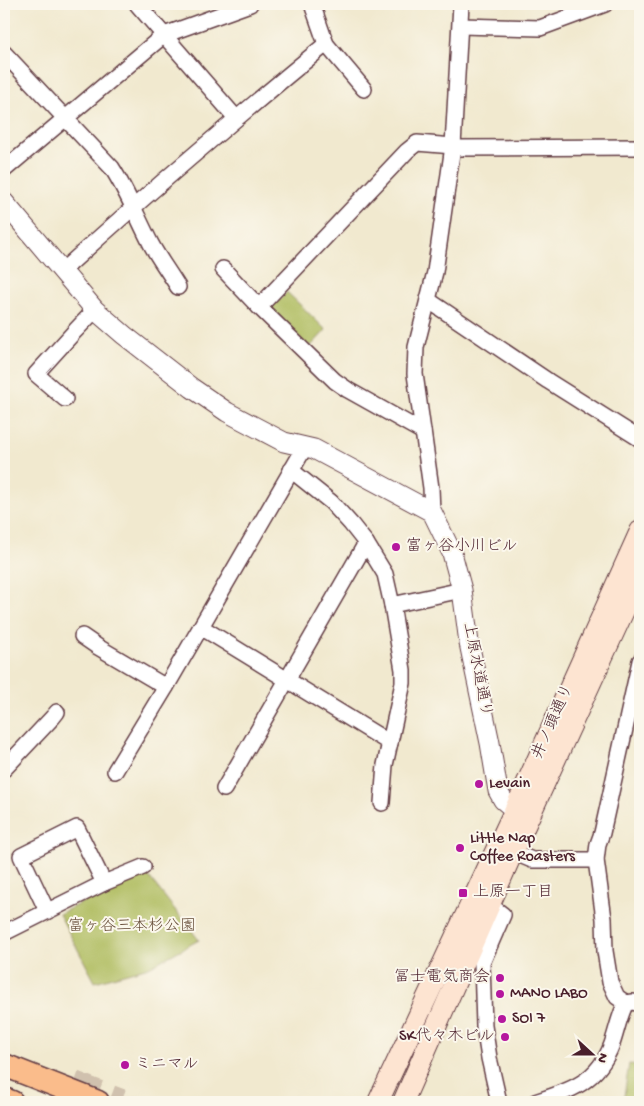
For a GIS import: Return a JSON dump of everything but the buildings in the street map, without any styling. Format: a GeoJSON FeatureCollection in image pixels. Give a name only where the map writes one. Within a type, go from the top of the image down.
{"type":"FeatureCollection","features":[{"type":"Feature","properties":{"kind":"main road","name":"井ノ頭通り"},"geometry":{"type":"LineString","coordinates":[[403,1102],[513,852],[522,812],[640,531]]}},
{"type":"Feature","properties":{"kind":"main road","name":"井ノ頭通り"},"geometry":{"type":"LineString","coordinates":[[378,1102],[522,812],[639,583]]}},
{"type":"Feature","properties":{"kind":"main road"},"geometry":{"type":"LineString","coordinates":[[4,1065],[98,1102]]}},
{"type":"Feature","properties":{"kind":"main road"},"geometry":{"type":"LineString","coordinates":[[4,1099],[12,1102]]}},
{"type":"Feature","properties":{"kind":"street"},"geometry":{"type":"LineString","coordinates":[[137,4],[236,118]]}},
{"type":"Feature","properties":{"kind":"street"},"geometry":{"type":"LineString","coordinates":[[4,170],[164,35],[250,4]]}},
{"type":"Feature","properties":{"kind":"street"},"geometry":{"type":"LineString","coordinates":[[312,4],[326,44],[364,89]]}},
{"type":"Feature","properties":{"kind":"street"},"geometry":{"type":"LineString","coordinates":[[432,512],[431,488],[415,374],[416,347],[435,272],[453,146],[462,4]]}},
{"type":"Feature","properties":{"kind":"street"},"geometry":{"type":"LineString","coordinates":[[461,26],[540,28],[605,4]]}},
{"type":"Feature","properties":{"kind":"street"},"geometry":{"type":"LineString","coordinates":[[62,271],[236,118],[326,44]]}},
{"type":"Feature","properties":{"kind":"street"},"geometry":{"type":"LineString","coordinates":[[4,53],[112,168],[121,182],[152,246],[178,287]]}},
{"type":"Feature","properties":{"kind":"street"},"geometry":{"type":"LineString","coordinates":[[259,307],[412,147],[418,143],[458,148],[640,147]]}},
{"type":"Feature","properties":{"kind":"street"},"geometry":{"type":"LineString","coordinates":[[4,202],[95,310],[192,388],[227,412],[284,442],[314,449],[432,512]]}},
{"type":"Feature","properties":{"kind":"street"},"geometry":{"type":"LineString","coordinates":[[223,269],[335,381],[423,432]]}},
{"type":"Feature","properties":{"kind":"street"},"geometry":{"type":"LineString","coordinates":[[428,300],[548,381],[640,439]]}},
{"type":"Feature","properties":{"kind":"street"},"geometry":{"type":"LineString","coordinates":[[65,399],[36,374],[74,330],[95,310]]}},
{"type":"Feature","properties":{"kind":"street"},"geometry":{"type":"LineString","coordinates":[[115,771],[202,627],[305,447]]}},
{"type":"Feature","properties":{"kind":"street"},"geometry":{"type":"LineString","coordinates":[[292,470],[331,502],[352,524],[385,574],[403,670],[403,683],[385,765],[382,802]]}},
{"type":"Feature","properties":{"kind":"street","name":"上原水道通り"},"geometry":{"type":"LineString","coordinates":[[432,512],[452,553],[462,590],[469,643],[498,791],[503,800],[522,812]]}},
{"type":"Feature","properties":{"kind":"street"},"geometry":{"type":"LineString","coordinates":[[224,789],[366,543]]}},
{"type":"Feature","properties":{"kind":"street"},"geometry":{"type":"LineString","coordinates":[[392,605],[462,590]]}},
{"type":"Feature","properties":{"kind":"street"},"geometry":{"type":"LineString","coordinates":[[202,627],[390,743]]}},
{"type":"Feature","properties":{"kind":"street"},"geometry":{"type":"LineString","coordinates":[[82,636],[166,687]]}},
{"type":"Feature","properties":{"kind":"street"},"geometry":{"type":"LineString","coordinates":[[535,1102],[564,1093],[586,1081],[602,1064],[633,1004],[617,997],[610,982],[596,860],[598,844],[640,661]]}},
{"type":"Feature","properties":{"kind":"street"},"geometry":{"type":"LineString","coordinates":[[4,769],[57,712]]}},
{"type":"Feature","properties":{"kind":"street"},"geometry":{"type":"LineString","coordinates":[[48,911],[21,856],[77,828],[104,883]]}},
{"type":"Feature","properties":{"kind":"street"},"geometry":{"type":"LineString","coordinates":[[513,852],[532,860],[596,860]]}},
{"type":"Feature","properties":{"kind":"street"},"geometry":{"type":"LineString","coordinates":[[4,933],[104,883],[142,867]]}},
{"type":"Feature","properties":{"kind":"street"},"geometry":{"type":"LineString","coordinates":[[490,905],[503,915],[482,963],[484,1026],[499,1102]]}},
{"type":"Feature","properties":{"kind":"green space"},"geometry":{"type":"Polygon","coordinates":[[[287,292],[326,330],[309,348],[270,309],[287,292]]]}},
{"type":"Feature","properties":{"kind":"green space","name":"富ヶ谷三本杉公園"},"geometry":{"type":"Polygon","coordinates":[[[146,873],[199,940],[149,967],[95,982],[59,914],[146,873]]]}},
{"type":"Feature","properties":{"kind":"green space"},"geometry":{"type":"Polygon","coordinates":[[[629,1064],[640,1065],[640,1102],[623,1102],[629,1064]]]}},
{"type":"Feature","properties":{"kind":"tunnel"},"geometry":{"type":"LineString","coordinates":[[74,1084],[121,1102]]}},
{"type":"Feature","properties":{"kind":"place","name":"富ヶ谷小川ビル"},"geometry":{"type":"Point","coordinates":[396,547]}},
{"type":"Feature","properties":{"kind":"place","name":"Levain"},"geometry":{"type":"Point","coordinates":[479,784]}},
{"type":"Feature","properties":{"kind":"place","name":"Little Nap Coffee Roasters"},"geometry":{"type":"Point","coordinates":[460,848]}},
{"type":"Feature","properties":{"kind":"place","name":"上原一丁目"},"geometry":{"type":"Point","coordinates":[463,893]}},
{"type":"Feature","properties":{"kind":"place","name":"冨士電気商会"},"geometry":{"type":"Point","coordinates":[500,978]}},
{"type":"Feature","properties":{"kind":"place","name":"MANO LABO"},"geometry":{"type":"Point","coordinates":[500,994]}},
{"type":"Feature","properties":{"kind":"place","name":"SOI 7"},"geometry":{"type":"Point","coordinates":[502,1019]}},
{"type":"Feature","properties":{"kind":"place","name":"SK代々木ビル"},"geometry":{"type":"Point","coordinates":[505,1037]}},
{"type":"Feature","properties":{"kind":"place","name":"ミニマル"},"geometry":{"type":"Point","coordinates":[125,1065]}}]}
